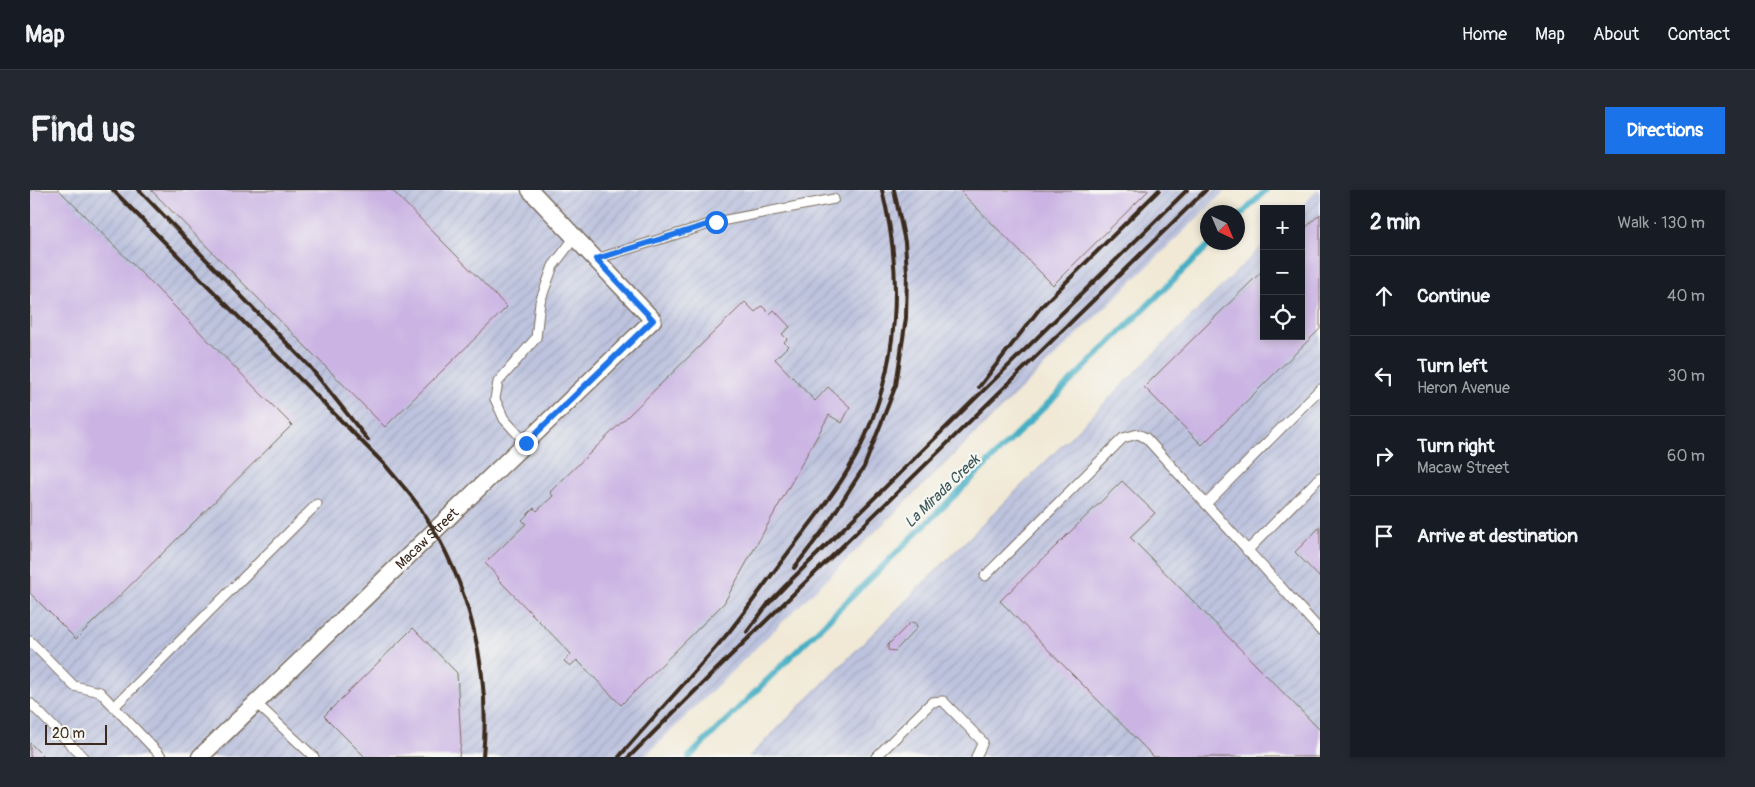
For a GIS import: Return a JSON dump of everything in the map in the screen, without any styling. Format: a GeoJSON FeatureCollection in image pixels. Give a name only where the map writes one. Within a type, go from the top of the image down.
{"type":"FeatureCollection","features":[{"type":"Feature","properties":{"kind":"street"},"geometry":{"type":"LineString","coordinates":[[530,190],[596,259]]}},
{"type":"Feature","properties":{"kind":"street","name":"Macaw Street"},"geometry":{"type":"LineString","coordinates":[[200,757],[653,320],[596,259]]}},
{"type":"Feature","properties":{"kind":"lane"},"geometry":{"type":"LineString","coordinates":[[596,259],[716,222],[834,198]]}},
{"type":"Feature","properties":{"kind":"lane"},"geometry":{"type":"LineString","coordinates":[[526,443],[504,418],[495,399],[498,382],[536,338],[540,302],[553,266],[575,237]]}},
{"type":"Feature","properties":{"kind":"lane"},"geometry":{"type":"LineString","coordinates":[[1206,504],[1320,389]]}},
{"type":"Feature","properties":{"kind":"lane"},"geometry":{"type":"LineString","coordinates":[[985,576],[1123,438],[1138,434],[1146,438],[1320,630]]}},
{"type":"Feature","properties":{"kind":"lane"},"geometry":{"type":"LineString","coordinates":[[1247,550],[1320,477]]}},
{"type":"Feature","properties":{"kind":"lane"},"geometry":{"type":"LineString","coordinates":[[114,707],[317,504]]}},
{"type":"Feature","properties":{"kind":"lane"},"geometry":{"type":"LineString","coordinates":[[30,641],[74,686],[100,692],[162,757]]}},
{"type":"Feature","properties":{"kind":"lane"},"geometry":{"type":"LineString","coordinates":[[876,757],[932,702],[943,701],[983,742],[976,757]]}},
{"type":"Feature","properties":{"kind":"lane"},"geometry":{"type":"LineString","coordinates":[[30,703],[83,757]]}},
{"type":"Feature","properties":{"kind":"lane"},"geometry":{"type":"LineString","coordinates":[[256,703],[314,757]]}},
{"type":"Feature","properties":{"kind":"shaded area"},"geometry":{"type":"Polygon","coordinates":[[[30,190],[1226,190],[1211,205],[1200,205],[1200,215],[644,757],[30,757],[30,190]]]}},
{"type":"Feature","properties":{"kind":"shaded area"},"geometry":{"type":"Polygon","coordinates":[[[1320,190],[1320,757],[748,757],[1260,248],[1260,340],[1305,340],[1305,205],[1303,205],[1320,190]]]}},
{"type":"Feature","properties":{"kind":"building"},"geometry":{"type":"Polygon","coordinates":[[[30,190],[59,190],[292,425],[76,639],[30,593],[30,190]]]}},
{"type":"Feature","properties":{"kind":"building"},"geometry":{"type":"Polygon","coordinates":[[[151,190],[392,190],[507,307],[385,427],[151,190]]]}},
{"type":"Feature","properties":{"kind":"building"},"geometry":{"type":"Polygon","coordinates":[[[959,190],[1149,190],[1053,285],[959,190]]]}},
{"type":"Feature","properties":{"kind":"building"},"geometry":{"type":"Polygon","coordinates":[[[1320,214],[1320,329],[1202,445],[1144,387],[1260,273],[1260,340],[1305,340],[1305,228],[1320,214]]]}},
{"type":"Feature","properties":{"kind":"building"},"geometry":{"type":"Polygon","coordinates":[[[745,302],[755,312],[762,306],[770,314],[774,310],[790,327],[782,334],[787,339],[784,342],[788,346],[775,359],[815,401],[828,387],[850,407],[842,423],[829,415],[724,603],[621,705],[577,660],[570,666],[564,661],[571,654],[498,579],[485,563],[526,524],[522,520],[534,508],[537,511],[553,496],[550,492],[745,302]]]}},
{"type":"Feature","properties":{"kind":"building"},"geometry":{"type":"Polygon","coordinates":[[[1122,481],[1155,513],[1130,537],[1320,730],[1320,757],[1154,757],[1000,601],[1122,481]]]}},
{"type":"Feature","properties":{"kind":"building"},"geometry":{"type":"Polygon","coordinates":[[[1320,527],[1320,578],[1295,552],[1320,527]]]}},
{"type":"Feature","properties":{"kind":"building"},"geometry":{"type":"Polygon","coordinates":[[[911,622],[916,623],[917,628],[895,651],[888,650],[888,645],[911,622]]]}},
{"type":"Feature","properties":{"kind":"building"},"geometry":{"type":"Polygon","coordinates":[[[413,628],[457,673],[461,742],[459,757],[365,757],[324,716],[413,628]]]}},
{"type":"Feature","properties":{"kind":"building"},"geometry":{"type":"Polygon","coordinates":[[[30,743],[44,757],[30,757],[30,743]]]}},
{"type":"Feature","properties":{"kind":"waterway","name":"La Mirada Creek"},"geometry":{"type":"LineString","coordinates":[[1245,211],[1266,190]]}},
{"type":"Feature","properties":{"kind":"waterway","name":"La Mirada Creek"},"geometry":{"type":"LineString","coordinates":[[689,757],[1204,250]]}},
{"type":"Feature","properties":{"kind":"railway"},"geometry":{"type":"LineString","coordinates":[[113,190],[386,466],[422,511],[439,539],[453,568],[465,598],[474,629],[484,692],[485,725],[483,757]]}},
{"type":"Feature","properties":{"kind":"railway"},"geometry":{"type":"LineString","coordinates":[[139,190],[310,367],[368,440]]}},
{"type":"Feature","properties":{"kind":"railway"},"geometry":{"type":"LineString","coordinates":[[619,757],[729,632],[825,504],[844,477],[860,448],[873,417],[883,385],[894,321],[893,255],[882,190]]}},
{"type":"Feature","properties":{"kind":"railway"},"geometry":{"type":"LineString","coordinates":[[794,568],[825,528],[864,467],[896,385],[906,318],[907,272],[905,242],[894,190]]}},
{"type":"Feature","properties":{"kind":"railway"},"geometry":{"type":"LineString","coordinates":[[979,387],[1041,307],[1159,190]]}},
{"type":"Feature","properties":{"kind":"railway"},"geometry":{"type":"LineString","coordinates":[[768,604],[1187,190]]}},
{"type":"Feature","properties":{"kind":"railway"},"geometry":{"type":"LineString","coordinates":[[629,757],[1206,190]]}},
{"type":"Feature","properties":{"kind":"railway"},"geometry":{"type":"LineString","coordinates":[[747,632],[771,600]]}},
{"type":"Feature","properties":{"kind":"route"},"geometry":{"type":"LineString","coordinates":[[526,443],[653,320],[596,259],[716,222]]}}]}
